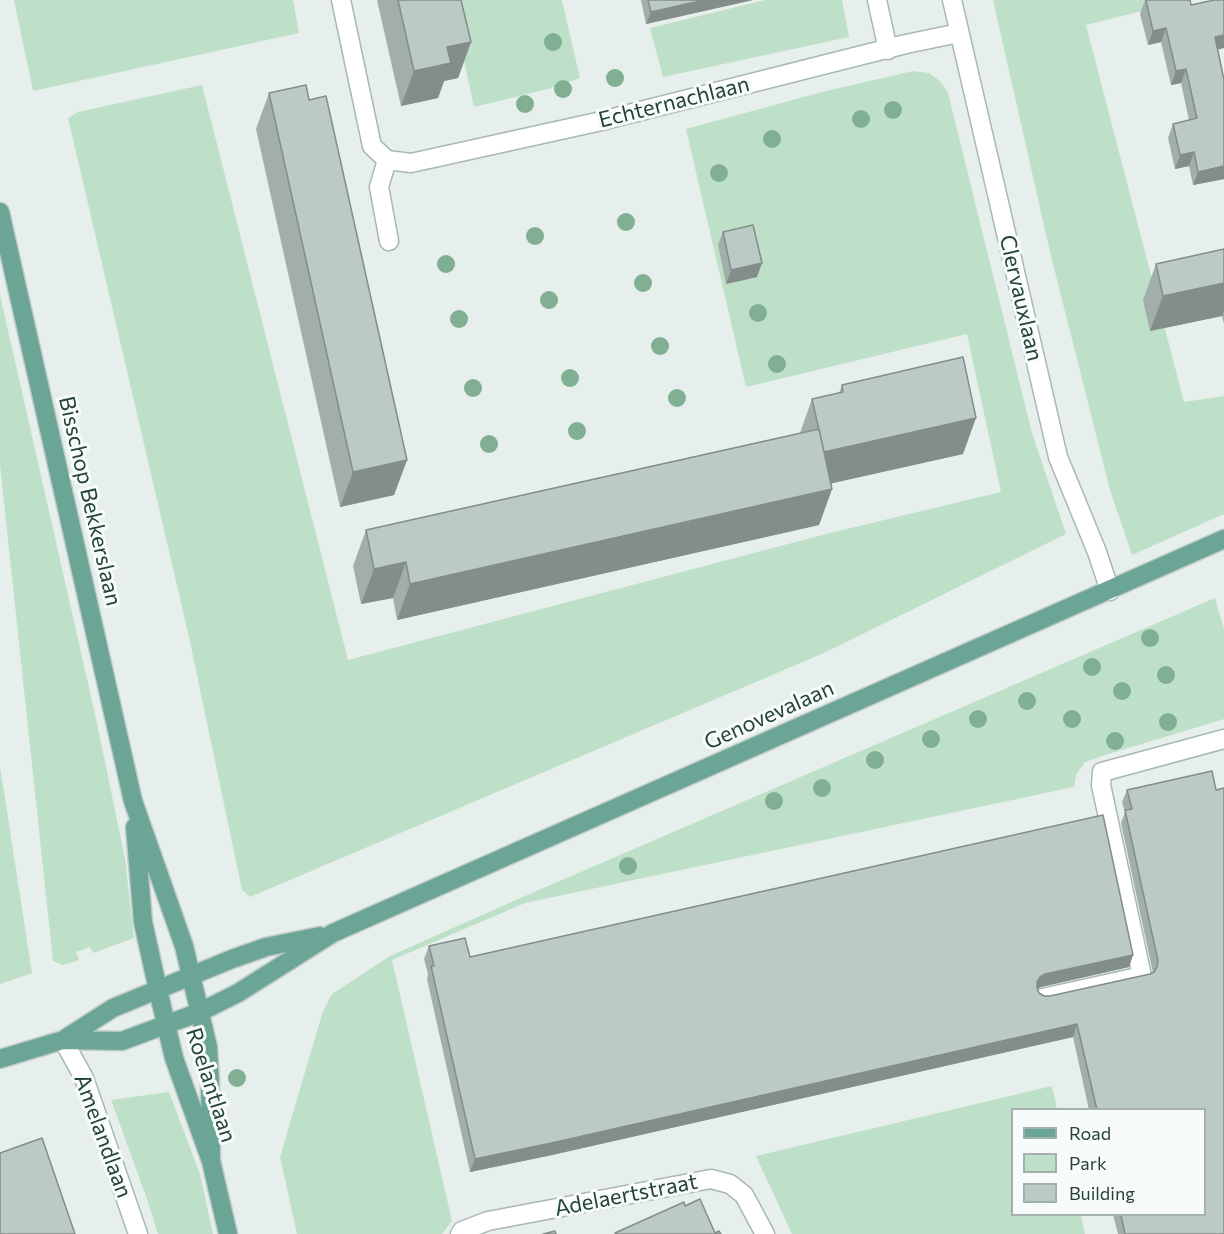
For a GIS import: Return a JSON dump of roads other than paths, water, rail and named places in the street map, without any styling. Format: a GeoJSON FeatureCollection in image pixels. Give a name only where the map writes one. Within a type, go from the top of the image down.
{"type":"FeatureCollection","features":[{"type":"Feature","properties":{"kind":"main road","name":"Bisschop Bekkerslaan"},"geometry":{"type":"LineString","coordinates":[[0,212],[133,801],[184,946],[191,976]]}},
{"type":"Feature","properties":{"kind":"main road","name":"Genovevalaan"},"geometry":{"type":"LineString","coordinates":[[63,1040],[122,1041],[200,1012],[238,993],[333,933],[1223,542]]}},
{"type":"Feature","properties":{"kind":"main road","name":"Bisschop Bekkerslaan"},"geometry":{"type":"LineString","coordinates":[[133,801],[143,922],[166,1024]]}},
{"type":"Feature","properties":{"kind":"main road","name":"Genovevalaan"},"geometry":{"type":"LineString","coordinates":[[63,1040],[113,1008],[232,959],[266,947],[333,933]]}},
{"type":"Feature","properties":{"kind":"main road","name":"Roelantlaan"},"geometry":{"type":"LineString","coordinates":[[191,976],[208,1047],[211,1161]]}},
{"type":"Feature","properties":{"kind":"main road","name":"Roelantlaan"},"geometry":{"type":"LineString","coordinates":[[166,1024],[174,1058],[211,1161],[228,1234]]}},
{"type":"Feature","properties":{"kind":"main road"},"geometry":{"type":"LineString","coordinates":[[0,1059],[63,1040]]}},
{"type":"Feature","properties":{"kind":"street"},"geometry":{"type":"LineString","coordinates":[[341,0],[372,146],[387,160],[379,187],[389,241]]}},
{"type":"Feature","properties":{"kind":"street"},"geometry":{"type":"LineString","coordinates":[[877,0],[888,50]]}},
{"type":"Feature","properties":{"kind":"street","name":"Clervauxlaan"},"geometry":{"type":"LineString","coordinates":[[952,0],[1058,457],[1110,591]]}},
{"type":"Feature","properties":{"kind":"street","name":"Echternachlaan"},"geometry":{"type":"LineString","coordinates":[[387,160],[411,163],[435,158],[597,122],[959,33]]}},
{"type":"Feature","properties":{"kind":"street"},"geometry":{"type":"LineString","coordinates":[[1043,998],[1142,976],[1101,785],[1102,772],[1224,739]]}},
{"type":"Feature","properties":{"kind":"street","name":"Amelandlaan"},"geometry":{"type":"LineString","coordinates":[[63,1040],[84,1078],[138,1234]]}},
{"type":"Feature","properties":{"kind":"street","name":"Adelaertstraat"},"geometry":{"type":"LineString","coordinates":[[461,1233],[488,1221],[711,1179],[730,1184],[744,1195],[765,1234]]}}]}
